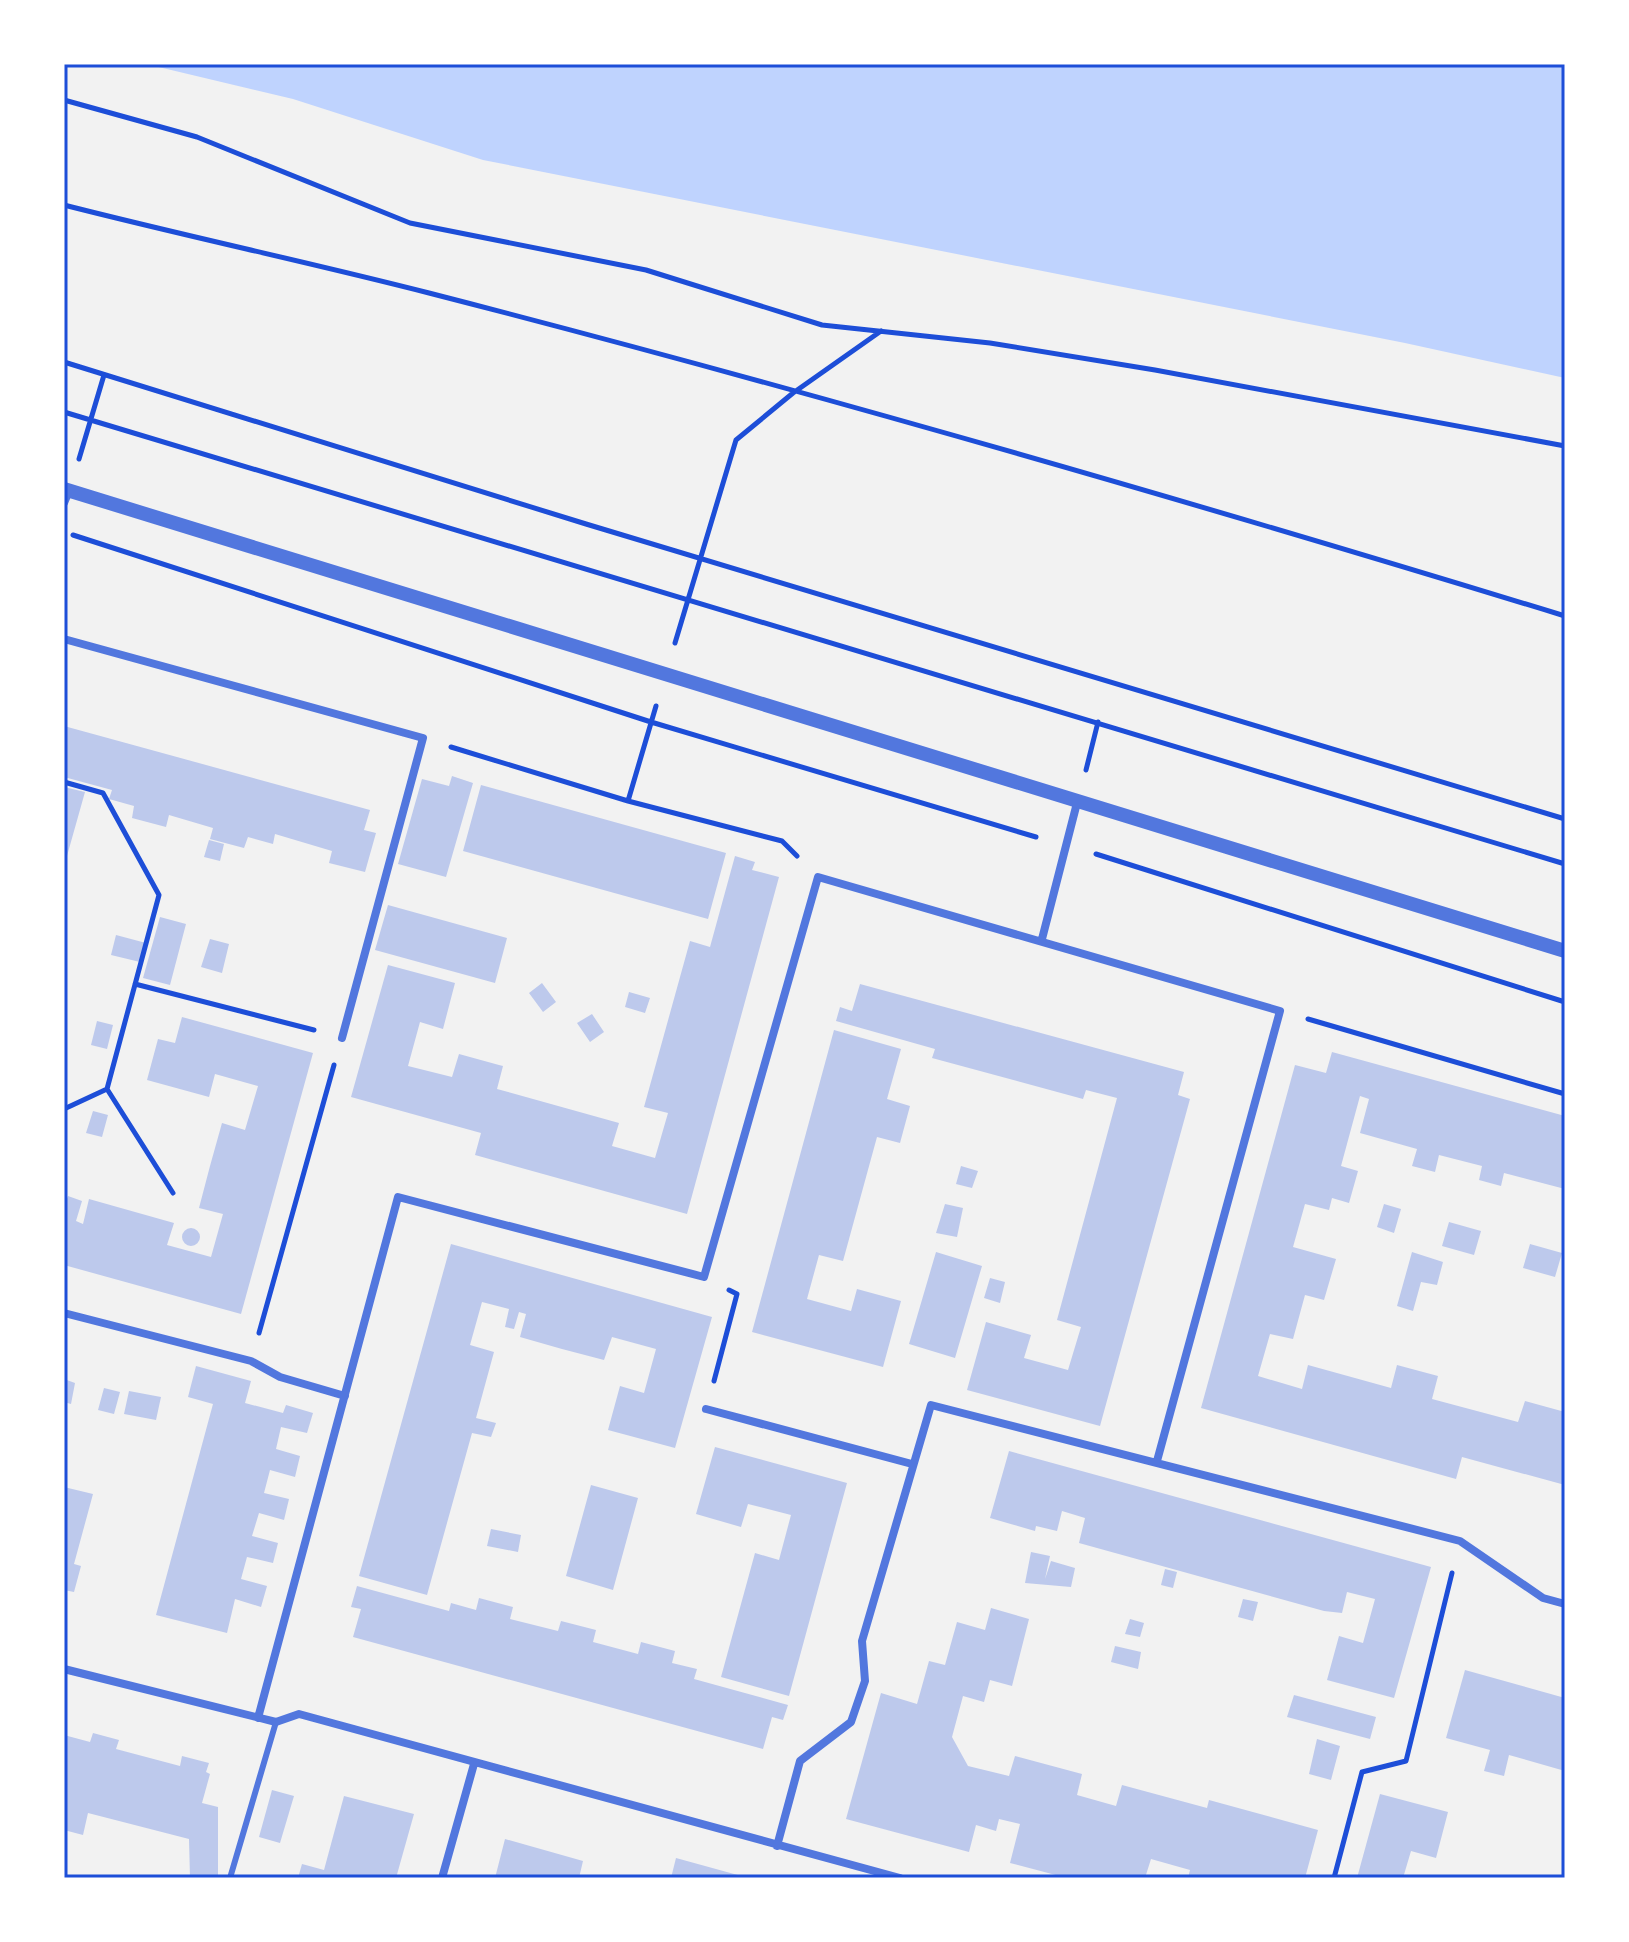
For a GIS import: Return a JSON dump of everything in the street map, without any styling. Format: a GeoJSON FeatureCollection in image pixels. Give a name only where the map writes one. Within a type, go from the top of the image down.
{"type":"FeatureCollection","features":[{"type":"Feature","properties":{"kind":"street"},"geometry":{"type":"LineString","coordinates":[[66,495],[1078,798],[1565,951]]}},
{"type":"Feature","properties":{"kind":"street"},"geometry":{"type":"LineString","coordinates":[[64,639],[423,738],[342,1038]]}},
{"type":"Feature","properties":{"kind":"street"},"geometry":{"type":"LineString","coordinates":[[1042,939],[1078,798]]}},
{"type":"Feature","properties":{"kind":"street"},"geometry":{"type":"LineString","coordinates":[[258,1718],[398,1197],[704,1277],[818,877],[1042,939],[1280,1011],[1157,1461]]}},
{"type":"Feature","properties":{"kind":"street"},"geometry":{"type":"LineString","coordinates":[[64,1313],[251,1361],[280,1377],[345,1396]]}},
{"type":"Feature","properties":{"kind":"street"},"geometry":{"type":"LineString","coordinates":[[777,1846],[800,1761],[851,1722],[865,1681],[862,1641],[931,1405],[1460,1541],[1543,1598],[1565,1604]]}},
{"type":"Feature","properties":{"kind":"street"},"geometry":{"type":"LineString","coordinates":[[706,1409],[912,1464]]}},
{"type":"Feature","properties":{"kind":"street"},"geometry":{"type":"LineString","coordinates":[[64,1669],[276,1722],[299,1714],[900,1878]]}},
{"type":"Feature","properties":{"kind":"street"},"geometry":{"type":"LineString","coordinates":[[442,1878],[474,1764]]}},
{"type":"Feature","properties":{"kind":"lane"},"geometry":{"type":"LineString","coordinates":[[230,1878],[276,1722]]}},
{"type":"Feature","properties":{"kind":"path"},"geometry":{"type":"LineString","coordinates":[[64,100],[197,137],[410,223],[646,270],[822,325],[990,343],[1155,370],[1565,446]]}},
{"type":"Feature","properties":{"kind":"path"},"geometry":{"type":"LineString","coordinates":[[64,205],[429,293],[1211,508],[1565,616]]}},
{"type":"Feature","properties":{"kind":"path"},"geometry":{"type":"LineString","coordinates":[[687,601],[736,440],[793,393],[881,331]]}},
{"type":"Feature","properties":{"kind":"path"},"geometry":{"type":"LineString","coordinates":[[64,362],[1565,819]]}},
{"type":"Feature","properties":{"kind":"path"},"geometry":{"type":"LineString","coordinates":[[92,421],[104,375]]}},
{"type":"Feature","properties":{"kind":"path"},"geometry":{"type":"LineString","coordinates":[[64,412],[1565,864]]}},
{"type":"Feature","properties":{"kind":"path"},"geometry":{"type":"LineString","coordinates":[[64,532],[651,722],[858,786],[1067,845],[1565,1002]]}},
{"type":"Feature","properties":{"kind":"path"},"geometry":{"type":"LineString","coordinates":[[1078,798],[1098,722]]}},
{"type":"Feature","properties":{"kind":"path"},"geometry":{"type":"LineString","coordinates":[[423,738],[628,801],[782,841],[818,877]]}},
{"type":"Feature","properties":{"kind":"path"},"geometry":{"type":"LineString","coordinates":[[64,782],[103,793],[159,895],[107,1089],[173,1193]]}},
{"type":"Feature","properties":{"kind":"path"},"geometry":{"type":"LineString","coordinates":[[135,984],[342,1038],[251,1361]]}},
{"type":"Feature","properties":{"kind":"path"},"geometry":{"type":"LineString","coordinates":[[1280,1011],[1565,1094]]}},
{"type":"Feature","properties":{"kind":"path"},"geometry":{"type":"LineString","coordinates":[[64,1109],[107,1089]]}},
{"type":"Feature","properties":{"kind":"path"},"geometry":{"type":"LineString","coordinates":[[704,1277],[737,1294],[706,1409]]}},
{"type":"Feature","properties":{"kind":"path"},"geometry":{"type":"LineString","coordinates":[[1334,1878],[1362,1772],[1406,1761],[1460,1541]]}},
{"type":"Feature","properties":{"kind":"water"},"geometry":{"type":"Polygon","coordinates":[[[146,64],[1565,64],[1565,378],[1405,343],[483,160],[293,99],[146,64]]]}},
{"type":"Feature","properties":{"kind":"building"},"geometry":{"type":"Polygon","coordinates":[[[64,726],[370,810],[364,830],[376,833],[365,872],[329,863],[332,851],[275,834],[273,844],[248,837],[244,848],[210,839],[213,828],[169,815],[166,827],[132,818],[134,806],[109,799],[112,790],[64,777],[64,726]]]}},
{"type":"Feature","properties":{"kind":"building"},"geometry":{"type":"Polygon","coordinates":[[[452,776],[473,783],[446,877],[398,864],[422,779],[449,786],[452,776]]]}},
{"type":"Feature","properties":{"kind":"building"},"geometry":{"type":"Polygon","coordinates":[[[481,785],[726,853],[708,919],[463,851],[481,785]]]}},
{"type":"Feature","properties":{"kind":"building"},"geometry":{"type":"Polygon","coordinates":[[[64,787],[85,792],[65,863],[64,863],[64,787]]]}},
{"type":"Feature","properties":{"kind":"building"},"geometry":{"type":"Polygon","coordinates":[[[209,840],[224,844],[220,861],[204,857],[209,840]]]}},
{"type":"Feature","properties":{"kind":"building"},"geometry":{"type":"Polygon","coordinates":[[[735,856],[755,862],[752,870],[779,877],[687,1214],[475,1155],[481,1133],[351,1097],[388,965],[455,983],[443,1029],[420,1022],[408,1066],[452,1077],[459,1054],[503,1066],[497,1089],[619,1123],[612,1146],[655,1158],[668,1113],[644,1107],[690,941],[710,947],[735,856]]]}},
{"type":"Feature","properties":{"kind":"building"},"geometry":{"type":"Polygon","coordinates":[[[388,905],[507,938],[495,983],[375,950],[388,905]]]}},
{"type":"Feature","properties":{"kind":"building"},"geometry":{"type":"Polygon","coordinates":[[[160,917],[186,924],[170,985],[143,978],[160,917]]]}},
{"type":"Feature","properties":{"kind":"building"},"geometry":{"type":"Polygon","coordinates":[[[116,935],[146,943],[140,962],[111,955],[116,935]]]}},
{"type":"Feature","properties":{"kind":"building"},"geometry":{"type":"Polygon","coordinates":[[[210,939],[229,944],[222,973],[201,967],[210,939]]]}},
{"type":"Feature","properties":{"kind":"building"},"geometry":{"type":"Polygon","coordinates":[[[542,983],[556,1002],[543,1012],[529,993],[542,983]]]}},
{"type":"Feature","properties":{"kind":"building"},"geometry":{"type":"Polygon","coordinates":[[[860,984],[1184,1072],[1178,1095],[1190,1099],[1100,1426],[967,1390],[986,1322],[1031,1335],[1024,1358],[1068,1370],[1081,1327],[1057,1320],[1117,1098],[1086,1090],[1083,1099],[932,1058],[935,1049],[836,1021],[840,1007],[852,1011],[860,984]]]}},
{"type":"Feature","properties":{"kind":"building"},"geometry":{"type":"Polygon","coordinates":[[[629,992],[650,998],[645,1013],[625,1007],[629,992]]]}},
{"type":"Feature","properties":{"kind":"building"},"geometry":{"type":"Polygon","coordinates":[[[592,1014],[604,1032],[590,1042],[577,1023],[592,1014]]]}},
{"type":"Feature","properties":{"kind":"building"},"geometry":{"type":"Polygon","coordinates":[[[182,1017],[313,1053],[241,1314],[64,1265],[64,1207],[68,1196],[82,1201],[76,1221],[83,1224],[89,1199],[174,1223],[167,1245],[211,1257],[223,1214],[199,1208],[210,1166],[222,1123],[245,1130],[258,1086],[215,1074],[209,1097],[147,1080],[158,1039],[175,1043],[182,1017]]]}},
{"type":"Feature","properties":{"kind":"building"},"geometry":{"type":"Polygon","coordinates":[[[97,1021],[113,1025],[107,1049],[91,1045],[97,1021]]]}},
{"type":"Feature","properties":{"kind":"building"},"geometry":{"type":"Polygon","coordinates":[[[834,1030],[901,1049],[887,1099],[910,1106],[900,1143],[877,1137],[843,1261],[819,1255],[807,1299],[851,1311],[857,1289],[901,1301],[883,1367],[752,1332],[834,1030]]]}},
{"type":"Feature","properties":{"kind":"building"},"geometry":{"type":"Polygon","coordinates":[[[1332,1052],[1565,1116],[1565,1189],[1504,1173],[1501,1186],[1479,1180],[1482,1166],[1439,1155],[1435,1172],[1412,1166],[1417,1149],[1360,1133],[1369,1099],[1360,1096],[1341,1166],[1358,1171],[1349,1203],[1332,1198],[1329,1210],[1305,1204],[1293,1247],[1336,1259],[1324,1300],[1305,1295],[1293,1339],[1270,1334],[1258,1376],[1302,1389],[1308,1365],[1391,1388],[1397,1365],[1438,1376],[1432,1399],[1518,1422],[1525,1401],[1565,1412],[1565,1485],[1462,1457],[1456,1479],[1201,1408],[1295,1065],[1326,1073],[1332,1052]]]}},
{"type":"Feature","properties":{"kind":"building"},"geometry":{"type":"Polygon","coordinates":[[[93,1111],[108,1115],[102,1137],[86,1133],[93,1111]]]}},
{"type":"Feature","properties":{"kind":"building"},"geometry":{"type":"Polygon","coordinates":[[[961,1166],[978,1171],[972,1188],[956,1184],[961,1166]]]}},
{"type":"Feature","properties":{"kind":"building"},"geometry":{"type":"Polygon","coordinates":[[[945,1204],[963,1208],[957,1237],[936,1233],[945,1204]]]}},
{"type":"Feature","properties":{"kind":"building"},"geometry":{"type":"Polygon","coordinates":[[[1384,1204],[1401,1209],[1394,1233],[1377,1227],[1384,1204]]]}},
{"type":"Feature","properties":{"kind":"building"},"geometry":{"type":"Polygon","coordinates":[[[1449,1222],[1481,1231],[1474,1255],[1442,1246],[1449,1222]]]}},
{"type":"Feature","properties":{"kind":"building"},"geometry":{"type":"Polygon","coordinates":[[[191,1228],[200,1237],[191,1246],[182,1237],[191,1228]]]}},
{"type":"Feature","properties":{"kind":"building"},"geometry":{"type":"Polygon","coordinates":[[[451,1244],[712,1317],[675,1448],[608,1430],[620,1386],[644,1393],[656,1349],[612,1337],[604,1360],[562,1349],[520,1337],[526,1314],[519,1312],[514,1329],[505,1327],[509,1309],[482,1302],[470,1345],[494,1352],[476,1418],[496,1423],[491,1437],[472,1433],[427,1595],[359,1576],[451,1244]]]}},
{"type":"Feature","properties":{"kind":"building"},"geometry":{"type":"Polygon","coordinates":[[[1530,1244],[1562,1253],[1555,1277],[1523,1268],[1530,1244]]]}},
{"type":"Feature","properties":{"kind":"building"},"geometry":{"type":"Polygon","coordinates":[[[936,1252],[982,1266],[955,1358],[909,1344],[936,1252]]]}},
{"type":"Feature","properties":{"kind":"building"},"geometry":{"type":"Polygon","coordinates":[[[1412,1252],[1443,1262],[1437,1285],[1421,1282],[1413,1311],[1397,1306],[1412,1252]]]}},
{"type":"Feature","properties":{"kind":"building"},"geometry":{"type":"Polygon","coordinates":[[[990,1278],[1005,1282],[1000,1303],[984,1298],[990,1278]]]}},
{"type":"Feature","properties":{"kind":"building"},"geometry":{"type":"Polygon","coordinates":[[[196,1366],[251,1381],[245,1403],[283,1413],[286,1405],[313,1413],[307,1433],[281,1427],[276,1449],[300,1456],[295,1477],[270,1470],[264,1493],[289,1499],[284,1520],[259,1513],[252,1536],[278,1543],[273,1563],[247,1557],[241,1579],[267,1586],[261,1607],[235,1599],[227,1633],[156,1615],[213,1404],[188,1397],[196,1366]]]}},
{"type":"Feature","properties":{"kind":"building"},"geometry":{"type":"Polygon","coordinates":[[[64,1379],[75,1383],[71,1404],[64,1402],[64,1379]]]}},
{"type":"Feature","properties":{"kind":"building"},"geometry":{"type":"Polygon","coordinates":[[[104,1388],[120,1392],[114,1414],[98,1410],[104,1388]]]}},
{"type":"Feature","properties":{"kind":"building"},"geometry":{"type":"Polygon","coordinates":[[[129,1391],[161,1397],[156,1420],[124,1414],[129,1391]]]}},
{"type":"Feature","properties":{"kind":"building"},"geometry":{"type":"Polygon","coordinates":[[[715,1447],[847,1483],[789,1696],[721,1677],[755,1553],[779,1560],[791,1515],[748,1504],[741,1527],[696,1514],[715,1447]]]}},
{"type":"Feature","properties":{"kind":"building"},"geometry":{"type":"Polygon","coordinates":[[[1009,1451],[1431,1567],[1394,1698],[1327,1680],[1339,1636],[1363,1643],[1375,1599],[1347,1592],[1342,1613],[1324,1611],[1079,1543],[1085,1518],[1062,1511],[1057,1531],[1036,1526],[1035,1531],[990,1518],[1009,1451]]]}},
{"type":"Feature","properties":{"kind":"building"},"geometry":{"type":"Polygon","coordinates":[[[591,1485],[638,1498],[613,1590],[566,1576],[591,1485]]]}},
{"type":"Feature","properties":{"kind":"building"},"geometry":{"type":"Polygon","coordinates":[[[64,1487],[93,1494],[74,1564],[81,1566],[74,1592],[64,1590],[64,1487]]]}},
{"type":"Feature","properties":{"kind":"building"},"geometry":{"type":"Polygon","coordinates":[[[491,1529],[521,1535],[518,1552],[487,1546],[491,1529]]]}},
{"type":"Feature","properties":{"kind":"building"},"geometry":{"type":"Polygon","coordinates":[[[1031,1552],[1050,1556],[1045,1579],[1051,1561],[1075,1568],[1071,1587],[1025,1583],[1031,1552]]]}},
{"type":"Feature","properties":{"kind":"building"},"geometry":{"type":"Polygon","coordinates":[[[1165,1569],[1177,1572],[1173,1588],[1161,1585],[1165,1569]]]}},
{"type":"Feature","properties":{"kind":"building"},"geometry":{"type":"Polygon","coordinates":[[[357,1586],[449,1611],[451,1603],[476,1610],[479,1598],[513,1607],[510,1619],[558,1631],[561,1621],[596,1630],[593,1642],[638,1654],[641,1642],[675,1651],[672,1663],[697,1669],[694,1679],[788,1705],[783,1720],[772,1717],[763,1749],[353,1637],[361,1609],[351,1607],[357,1586]]]}},
{"type":"Feature","properties":{"kind":"building"},"geometry":{"type":"Polygon","coordinates":[[[1243,1599],[1258,1602],[1253,1621],[1238,1617],[1243,1599]]]}},
{"type":"Feature","properties":{"kind":"building"},"geometry":{"type":"Polygon","coordinates":[[[991,1608],[1029,1619],[1012,1686],[990,1680],[984,1702],[963,1696],[952,1737],[968,1766],[1009,1776],[1015,1756],[1082,1774],[1077,1795],[1116,1806],[1122,1785],[1207,1808],[1209,1800],[1318,1830],[1305,1878],[1188,1878],[1190,1870],[1151,1859],[1145,1878],[1067,1878],[1010,1863],[1020,1824],[999,1819],[996,1831],[976,1825],[969,1852],[846,1819],[881,1693],[917,1704],[929,1661],[945,1665],[957,1622],[985,1630],[991,1608]]]}},
{"type":"Feature","properties":{"kind":"building"},"geometry":{"type":"Polygon","coordinates":[[[1130,1619],[1144,1623],[1140,1637],[1125,1634],[1130,1619]]]}},
{"type":"Feature","properties":{"kind":"building"},"geometry":{"type":"Polygon","coordinates":[[[1115,1646],[1141,1652],[1138,1669],[1111,1662],[1115,1646]]]}},
{"type":"Feature","properties":{"kind":"building"},"geometry":{"type":"Polygon","coordinates":[[[1465,1670],[1565,1698],[1565,1771],[1509,1755],[1504,1776],[1484,1771],[1490,1750],[1446,1738],[1465,1670]]]}},
{"type":"Feature","properties":{"kind":"building"},"geometry":{"type":"Polygon","coordinates":[[[1294,1695],[1376,1717],[1370,1739],[1287,1717],[1294,1695]]]}},
{"type":"Feature","properties":{"kind":"building"},"geometry":{"type":"Polygon","coordinates":[[[93,1733],[119,1740],[116,1749],[180,1766],[182,1756],[209,1763],[206,1772],[210,1774],[202,1803],[218,1807],[218,1878],[190,1878],[189,1839],[88,1813],[83,1835],[64,1830],[64,1735],[90,1742],[93,1733]]]}},
{"type":"Feature","properties":{"kind":"building"},"geometry":{"type":"Polygon","coordinates":[[[1317,1739],[1340,1746],[1331,1780],[1309,1774],[1317,1739]]]}},
{"type":"Feature","properties":{"kind":"building"},"geometry":{"type":"Polygon","coordinates":[[[272,1790],[294,1796],[280,1843],[259,1837],[272,1790]]]}},
{"type":"Feature","properties":{"kind":"building"},"geometry":{"type":"Polygon","coordinates":[[[1380,1794],[1448,1812],[1436,1858],[1411,1851],[1403,1878],[1357,1878],[1380,1794]]]}},
{"type":"Feature","properties":{"kind":"building"},"geometry":{"type":"Polygon","coordinates":[[[344,1796],[414,1814],[396,1878],[298,1878],[302,1864],[324,1870],[344,1796]]]}},
{"type":"Feature","properties":{"kind":"building"},"geometry":{"type":"Polygon","coordinates":[[[505,1839],[583,1861],[579,1878],[495,1878],[505,1839]]]}},
{"type":"Feature","properties":{"kind":"building"},"geometry":{"type":"Polygon","coordinates":[[[676,1858],[745,1877],[745,1878],[671,1878],[676,1858]]]}}]}
